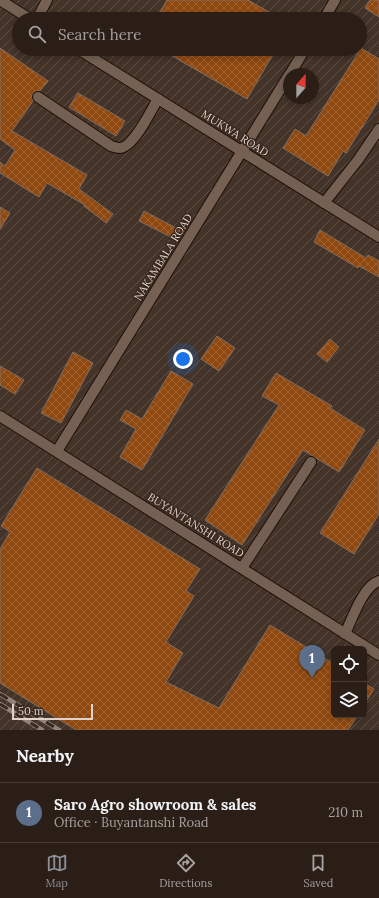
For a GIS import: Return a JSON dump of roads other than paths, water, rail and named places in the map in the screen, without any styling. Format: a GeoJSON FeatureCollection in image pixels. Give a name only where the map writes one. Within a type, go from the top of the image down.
{"type":"FeatureCollection","features":[{"type":"Feature","properties":{"kind":"street"},"geometry":{"type":"LineString","coordinates":[[0,0],[19,12]]}},
{"type":"Feature","properties":{"kind":"street"},"geometry":{"type":"LineString","coordinates":[[41,12],[47,0]]}},
{"type":"Feature","properties":{"kind":"street"},"geometry":{"type":"LineString","coordinates":[[328,12],[335,0]]}},
{"type":"Feature","properties":{"kind":"street","name":"MUKWA ROAD"},"geometry":{"type":"LineString","coordinates":[[89,56],[379,237]]}},
{"type":"Feature","properties":{"kind":"street","name":"NAKAMBALA ROAD"},"geometry":{"type":"LineString","coordinates":[[293,68],[301,56]]}},
{"type":"Feature","properties":{"kind":"street","name":"NAKAMBALA ROAD"},"geometry":{"type":"LineString","coordinates":[[57,451],[283,85]]}},
{"type":"Feature","properties":{"kind":"street"},"geometry":{"type":"LineString","coordinates":[[38,97],[111,146],[121,148],[129,144],[158,99]]}},
{"type":"Feature","properties":{"kind":"street"},"geometry":{"type":"LineString","coordinates":[[324,203],[358,160],[379,129]]}},
{"type":"Feature","properties":{"kind":"street","name":"BUYANTANSHI ROAD"},"geometry":{"type":"LineString","coordinates":[[0,416],[379,655]]}},
{"type":"Feature","properties":{"kind":"street"},"geometry":{"type":"LineString","coordinates":[[242,568],[311,462]]}},
{"type":"Feature","properties":{"kind":"street"},"geometry":{"type":"LineString","coordinates":[[345,634],[358,605],[370,586],[379,581]]}},
{"type":"Feature","properties":{"kind":"railway"},"geometry":{"type":"LineString","coordinates":[[0,694],[59,730]]}},
{"type":"Feature","properties":{"kind":"railway"},"geometry":{"type":"LineString","coordinates":[[0,704],[42,730]]}},
{"type":"Feature","properties":{"kind":"place","name":"Saro Agro showroom & sales"},"geometry":{"type":"Point","coordinates":[312,678]}}]}
